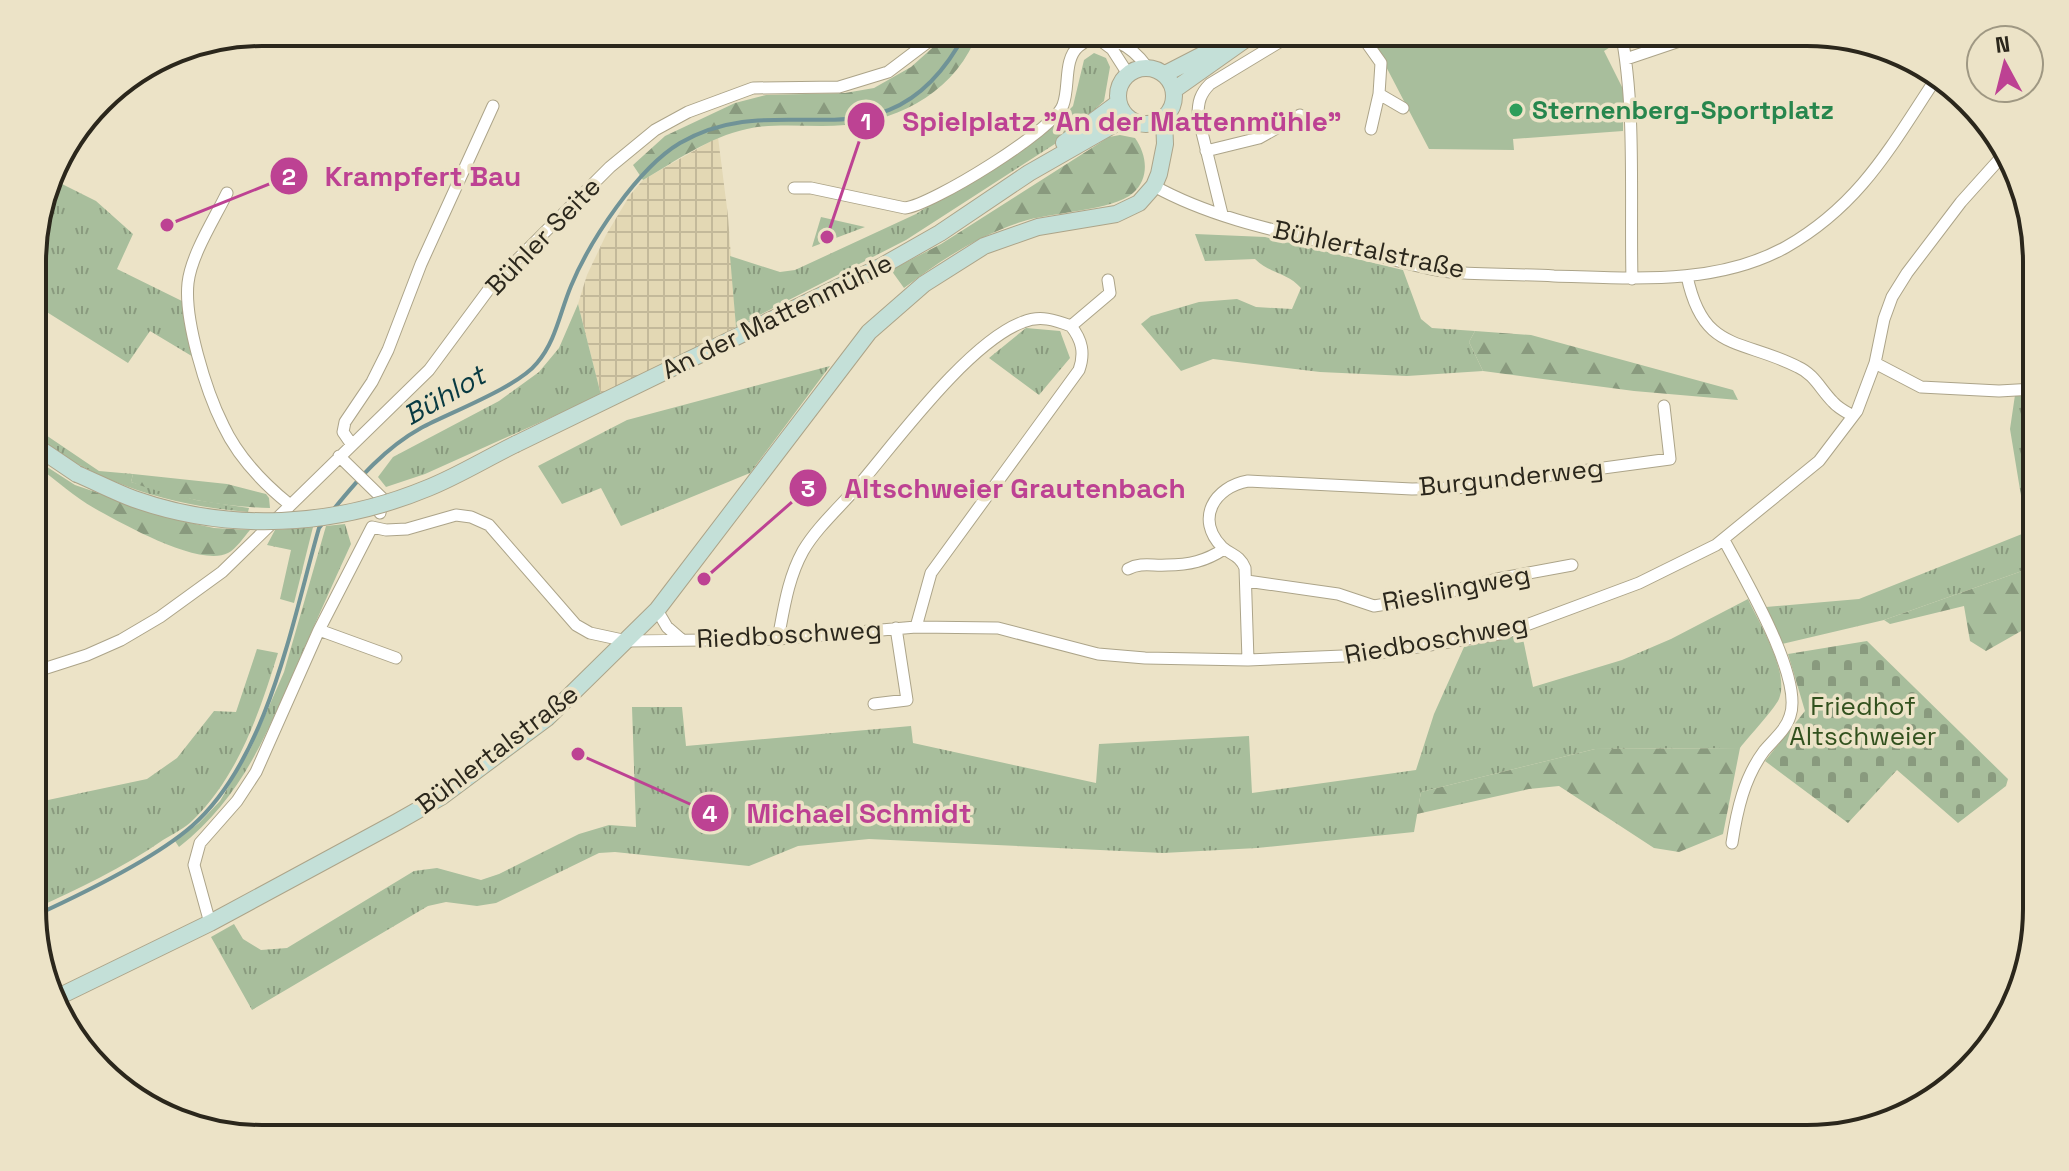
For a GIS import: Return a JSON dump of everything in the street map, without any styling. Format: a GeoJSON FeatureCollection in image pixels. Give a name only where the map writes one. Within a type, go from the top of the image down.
{"type":"FeatureCollection","features":[{"type":"Feature","properties":{"kind":"main road"},"geometry":{"type":"LineString","coordinates":[[1165,74],[1222,46]]}},
{"type":"Feature","properties":{"kind":"main road"},"geometry":{"type":"LineString","coordinates":[[1174,90],[1236,46]]}},
{"type":"Feature","properties":{"kind":"main road"},"geometry":{"type":"LineString","coordinates":[[1143,125],[1164,119],[1171,111],[1174,90],[1165,74],[1147,67],[1128,74],[1118,92],[1123,110],[1143,125],[1161,161]]}},
{"type":"Feature","properties":{"kind":"main road","name":"An der Mattenmühle"},"geometry":{"type":"LineString","coordinates":[[46,453],[77,474],[133,499],[188,514],[235,521],[273,522],[326,517],[390,502],[430,487],[882,266],[940,233],[1029,173],[1058,147],[1123,110]]}},
{"type":"Feature","properties":{"kind":"main road"},"geometry":{"type":"LineString","coordinates":[[1154,186],[1165,144],[1164,119]]}},
{"type":"Feature","properties":{"kind":"main road","name":"Bühlertalstraße"},"geometry":{"type":"LineString","coordinates":[[63,994],[210,923],[441,797],[547,718],[657,610],[850,355],[869,332],[907,297],[954,262],[984,246],[1038,227],[1116,214],[1139,203],[1154,186]]}},
{"type":"Feature","properties":{"kind":"street","name":"Bühler Seite"},"geometry":{"type":"LineString","coordinates":[[46,668],[121,640],[160,617],[222,572],[429,370],[492,285],[610,167],[655,130],[688,112],[753,88],[839,87],[888,72],[922,46]]}},
{"type":"Feature","properties":{"kind":"street"},"geometry":{"type":"LineString","coordinates":[[794,188],[811,188],[905,208],[925,202],[1046,127],[1064,104],[1074,51],[1081,46]]}},
{"type":"Feature","properties":{"kind":"street"},"geometry":{"type":"LineString","coordinates":[[1108,46],[1128,74]]}},
{"type":"Feature","properties":{"kind":"street"},"geometry":{"type":"LineString","coordinates":[[1128,46],[1147,67]]}},
{"type":"Feature","properties":{"kind":"street"},"geometry":{"type":"LineString","coordinates":[[1222,214],[1198,116],[1198,103],[1210,84],[1273,46]]}},
{"type":"Feature","properties":{"kind":"street"},"geometry":{"type":"LineString","coordinates":[[1369,46],[1381,63],[1379,94],[1371,129]]}},
{"type":"Feature","properties":{"kind":"street"},"geometry":{"type":"LineString","coordinates":[[1624,46],[1632,279]]}},
{"type":"Feature","properties":{"kind":"street"},"geometry":{"type":"LineString","coordinates":[[1626,59],[1665,46]]}},
{"type":"Feature","properties":{"kind":"street","name":"Bühlertalstraße"},"geometry":{"type":"LineString","coordinates":[[1154,186],[1183,202],[1222,214],[1448,272],[1632,279],[1719,272],[1784,248],[1831,217],[1860,190],[1883,160],[1931,86]]}},
{"type":"Feature","properties":{"kind":"street"},"geometry":{"type":"LineString","coordinates":[[1379,94],[1403,108]]}},
{"type":"Feature","properties":{"kind":"street"},"geometry":{"type":"LineString","coordinates":[[352,445],[343,432],[345,422],[372,382],[388,350],[421,264],[493,106]]}},
{"type":"Feature","properties":{"kind":"street"},"geometry":{"type":"LineString","coordinates":[[1206,151],[1259,138],[1300,115]]}},
{"type":"Feature","properties":{"kind":"street","name":"Riedboschweg"},"geometry":{"type":"LineString","coordinates":[[319,630],[372,527],[407,529],[456,515],[471,517],[489,525],[576,625],[590,633],[627,641],[778,639],[916,627],[998,628],[1098,654],[1248,660],[1367,655],[1505,633],[1639,583],[1724,540],[1819,461],[1853,416],[1875,363],[1892,297],[1961,202],[1998,161]]}},
{"type":"Feature","properties":{"kind":"street"},"geometry":{"type":"LineString","coordinates":[[227,193],[190,275],[188,292],[193,329],[202,367],[223,426],[266,485],[289,504]]}},
{"type":"Feature","properties":{"kind":"street"},"geometry":{"type":"LineString","coordinates":[[1687,276],[1696,308],[1702,320],[1715,332],[1741,347],[1799,367],[1811,375],[1834,404],[1853,416]]}},
{"type":"Feature","properties":{"kind":"street"},"geometry":{"type":"LineString","coordinates":[[1071,326],[1110,293],[1108,280]]}},
{"type":"Feature","properties":{"kind":"street"},"geometry":{"type":"LineString","coordinates":[[778,639],[789,583],[806,546],[956,372],[988,343],[1022,322],[1036,318],[1054,319],[1071,326],[1082,347],[1083,359],[1079,370],[931,573],[916,627]]}},
{"type":"Feature","properties":{"kind":"street"},"geometry":{"type":"LineString","coordinates":[[1875,363],[1921,387],[2023,390]]}},
{"type":"Feature","properties":{"kind":"street","name":"Burgunderweg"},"geometry":{"type":"LineString","coordinates":[[1247,581],[1242,560],[1224,549],[1211,527],[1212,502],[1220,493],[1239,482],[1456,488],[1670,459],[1664,406]]}},
{"type":"Feature","properties":{"kind":"street"},"geometry":{"type":"LineString","coordinates":[[339,456],[382,498],[380,513]]}},
{"type":"Feature","properties":{"kind":"street"},"geometry":{"type":"LineString","coordinates":[[1724,540],[1781,653],[1791,706],[1790,716],[1750,775],[1737,811],[1732,843]]}},
{"type":"Feature","properties":{"kind":"street"},"geometry":{"type":"LineString","coordinates":[[1128,569],[1137,564],[1195,563],[1224,549]]}},
{"type":"Feature","properties":{"kind":"street","name":"Rieslingweg"},"geometry":{"type":"LineString","coordinates":[[1247,581],[1338,594],[1374,606],[1430,597],[1497,579],[1572,565]]}},
{"type":"Feature","properties":{"kind":"street"},"geometry":{"type":"LineString","coordinates":[[1247,581],[1248,660]]}},
{"type":"Feature","properties":{"kind":"street","name":"Riedboschweg"},"geometry":{"type":"LineString","coordinates":[[657,610],[667,627],[682,640]]}},
{"type":"Feature","properties":{"kind":"street","name":"Riedboschweg"},"geometry":{"type":"LineString","coordinates":[[874,704],[907,700],[896,628]]}},
{"type":"Feature","properties":{"kind":"street"},"geometry":{"type":"LineString","coordinates":[[210,923],[194,865],[200,843],[237,801],[256,772],[319,630],[396,658]]}},
{"type":"Feature","properties":{"kind":"shaded area"},"geometry":{"type":"Polygon","coordinates":[[[718,137],[728,216],[736,327],[601,395],[578,304],[587,275],[606,235],[630,195],[643,180],[718,137]]]}},
{"type":"Feature","properties":{"kind":"green space"},"geometry":{"type":"Polygon","coordinates":[[[934,46],[972,46],[942,85],[926,98],[887,116],[845,125],[747,129],[693,150],[643,180],[633,165],[665,136],[735,103],[766,95],[845,93],[874,88],[911,67],[934,46]]]}},
{"type":"Feature","properties":{"kind":"green space","name":"Sternenberg-Sportplatz"},"geometry":{"type":"Polygon","coordinates":[[[1375,46],[1612,46],[1604,51],[1623,89],[1623,131],[1513,139],[1514,150],[1429,149],[1375,46]]]}},
{"type":"Feature","properties":{"kind":"green space"},"geometry":{"type":"Polygon","coordinates":[[[1094,53],[1106,58],[1110,67],[1104,101],[1061,140],[906,240],[736,327],[730,256],[780,272],[795,270],[916,214],[1058,121],[1073,106],[1084,60],[1094,53]]]}},
{"type":"Feature","properties":{"kind":"green space"},"geometry":{"type":"Polygon","coordinates":[[[1120,135],[1135,138],[1145,166],[1138,187],[1124,199],[1005,228],[960,250],[904,288],[891,270],[941,244],[1109,137],[1120,135]]]}},
{"type":"Feature","properties":{"kind":"green space"},"geometry":{"type":"Polygon","coordinates":[[[61,183],[96,201],[133,234],[117,269],[184,302],[195,358],[150,331],[128,363],[46,312],[48,234],[61,183]]]}},
{"type":"Feature","properties":{"kind":"green space"},"geometry":{"type":"Polygon","coordinates":[[[821,217],[865,227],[812,247],[821,217]]]}},
{"type":"Feature","properties":{"kind":"green space"},"geometry":{"type":"Polygon","coordinates":[[[1195,234],[1265,237],[1403,270],[1421,319],[1432,328],[1475,331],[1469,342],[1483,371],[1407,376],[1320,372],[1213,359],[1181,371],[1141,324],[1151,316],[1199,302],[1237,299],[1256,307],[1292,309],[1301,288],[1255,259],[1205,261],[1195,234]]]}},
{"type":"Feature","properties":{"kind":"green space"},"geometry":{"type":"Polygon","coordinates":[[[578,304],[601,395],[425,474],[386,487],[378,477],[393,457],[499,401],[539,372],[559,348],[578,304]]]}},
{"type":"Feature","properties":{"kind":"green space"},"geometry":{"type":"Polygon","coordinates":[[[1026,328],[1060,331],[1070,358],[1039,395],[989,358],[1026,328]]]}},
{"type":"Feature","properties":{"kind":"green space"},"geometry":{"type":"Polygon","coordinates":[[[1475,331],[1531,335],[1733,390],[1738,400],[1634,391],[1483,371],[1469,342],[1475,331]]]}},
{"type":"Feature","properties":{"kind":"green space"},"geometry":{"type":"Polygon","coordinates":[[[830,366],[750,473],[621,526],[601,488],[562,504],[538,466],[627,420],[830,366]]]}},
{"type":"Feature","properties":{"kind":"green space"},"geometry":{"type":"Polygon","coordinates":[[[2015,395],[2023,395],[2023,508],[2010,429],[2015,395]]]}},
{"type":"Feature","properties":{"kind":"green space"},"geometry":{"type":"Polygon","coordinates":[[[46,435],[99,471],[133,474],[131,482],[196,500],[249,508],[248,512],[163,498],[108,479],[46,444],[46,435]]]}},
{"type":"Feature","properties":{"kind":"green space"},"geometry":{"type":"Polygon","coordinates":[[[46,466],[75,485],[177,520],[214,528],[250,530],[228,553],[215,556],[199,554],[161,542],[87,504],[46,473],[46,466]]]}},
{"type":"Feature","properties":{"kind":"green space"},"geometry":{"type":"Polygon","coordinates":[[[133,474],[227,484],[266,494],[270,508],[217,504],[182,497],[131,482],[133,474]]]}},
{"type":"Feature","properties":{"kind":"green space"},"geometry":{"type":"Polygon","coordinates":[[[345,524],[351,544],[260,746],[234,790],[218,810],[179,847],[175,841],[199,823],[220,801],[250,750],[284,672],[326,526],[345,524]]]}},
{"type":"Feature","properties":{"kind":"green space"},"geometry":{"type":"Polygon","coordinates":[[[313,527],[294,603],[280,599],[291,550],[267,545],[275,530],[313,527]]]}},
{"type":"Feature","properties":{"kind":"green space"},"geometry":{"type":"Polygon","coordinates":[[[2023,534],[2023,571],[1884,620],[1782,644],[1766,607],[1859,599],[2023,534]]]}},
{"type":"Feature","properties":{"kind":"green space"},"geometry":{"type":"Polygon","coordinates":[[[2023,571],[2023,630],[1986,651],[1970,641],[1964,606],[1890,624],[1884,620],[2023,571]]]}},
{"type":"Feature","properties":{"kind":"green space"},"geometry":{"type":"Polygon","coordinates":[[[1748,599],[1772,648],[1781,688],[1776,704],[1740,748],[1595,749],[1421,792],[1414,832],[1257,848],[1163,853],[869,839],[798,846],[749,866],[599,853],[496,903],[477,906],[446,902],[428,906],[252,1010],[211,937],[234,924],[243,939],[261,950],[287,948],[414,871],[437,868],[481,880],[579,834],[609,825],[636,827],[632,707],[682,707],[686,746],[911,726],[913,743],[1096,783],[1099,744],[1249,736],[1252,793],[1416,770],[1434,714],[1464,647],[1522,634],[1533,687],[1622,660],[1671,639],[1748,599]]]}},
{"type":"Feature","properties":{"kind":"green space","name":"Friedhof Altschweier"},"geometry":{"type":"Polygon","coordinates":[[[1867,641],[2008,779],[2006,786],[1958,823],[1897,770],[1848,823],[1765,761],[1805,711],[1788,654],[1867,641]]]}},
{"type":"Feature","properties":{"kind":"green space"},"geometry":{"type":"Polygon","coordinates":[[[257,649],[278,653],[264,697],[235,763],[193,820],[132,860],[46,903],[46,796],[48,800],[147,779],[177,758],[214,711],[236,712],[257,649]]]}},
{"type":"Feature","properties":{"kind":"green space"},"geometry":{"type":"Polygon","coordinates":[[[1740,748],[1723,834],[1679,852],[1654,848],[1559,786],[1529,789],[1417,814],[1421,792],[1595,749],[1740,748]]]}},
{"type":"Feature","properties":{"kind":"waterway","name":"Bühlot"},"geometry":{"type":"LineString","coordinates":[[333,510],[363,475],[396,445],[421,428],[500,390],[537,363],[553,336],[571,286],[590,248],[632,187],[664,154],[680,143],[720,126],[758,120],[834,120],[869,116],[903,103],[936,77],[957,46]]}},
{"type":"Feature","properties":{"kind":"waterway","name":"Bühlot"},"geometry":{"type":"LineString","coordinates":[[46,910],[158,851],[192,826],[218,798],[240,764],[274,687],[319,528],[323,523]]}},
{"type":"Feature","properties":{"kind":"place","name":"Sternenberg-Sportplatz"},"geometry":{"type":"Point","coordinates":[1516,110]}},
{"type":"Feature","properties":{"kind":"place","name":"Krampfert Bau"},"geometry":{"type":"Point","coordinates":[167,225]}},
{"type":"Feature","properties":{"kind":"place","name":"Spielplatz \"An der Mattenmühle\""},"geometry":{"type":"Point","coordinates":[827,237]}},
{"type":"Feature","properties":{"kind":"place","name":"Altschweier Grautenbach"},"geometry":{"type":"Point","coordinates":[704,579]}},
{"type":"Feature","properties":{"kind":"place","name":"Michael Schmidt"},"geometry":{"type":"Point","coordinates":[578,754]}}]}
